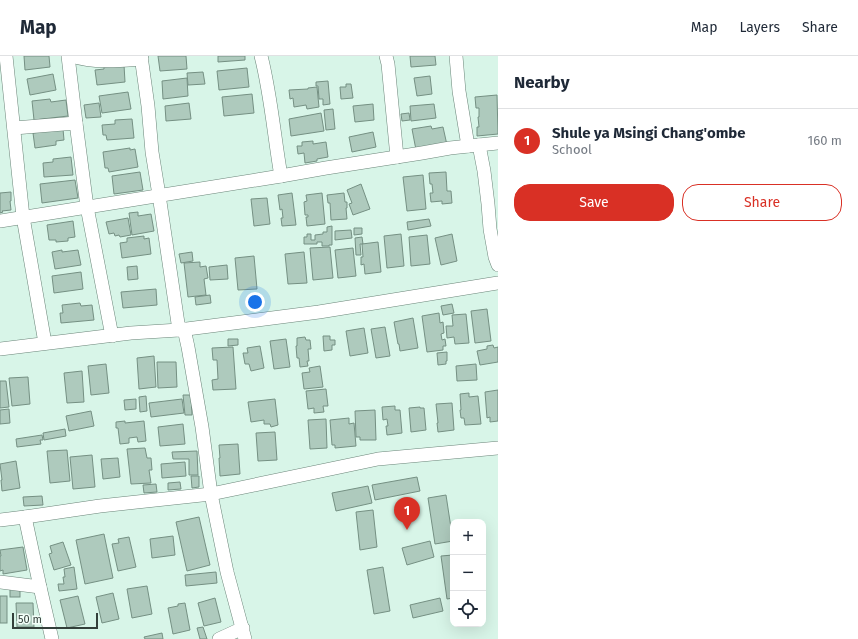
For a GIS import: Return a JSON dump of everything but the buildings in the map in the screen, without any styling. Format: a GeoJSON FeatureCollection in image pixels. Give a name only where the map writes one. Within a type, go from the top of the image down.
{"type":"FeatureCollection","features":[{"type":"Feature","properties":{"kind":"street"},"geometry":{"type":"LineString","coordinates":[[6,56],[24,217],[45,343]]}},
{"type":"Feature","properties":{"kind":"street"},"geometry":{"type":"LineString","coordinates":[[68,56],[87,207],[112,336]]}},
{"type":"Feature","properties":{"kind":"street"},"geometry":{"type":"LineString","coordinates":[[71,56],[83,60],[103,62],[141,58],[148,106],[152,152],[181,329],[188,347],[202,427],[211,494],[227,572],[244,634],[219,639]]}},
{"type":"Feature","properties":{"kind":"street"},"geometry":{"type":"LineString","coordinates":[[261,56],[267,82],[280,176]]}},
{"type":"Feature","properties":{"kind":"street"},"geometry":{"type":"LineString","coordinates":[[386,56],[397,157]]}},
{"type":"Feature","properties":{"kind":"street"},"geometry":{"type":"LineString","coordinates":[[456,56],[459,91],[473,145],[484,171],[490,229],[498,265]]}},
{"type":"Feature","properties":{"kind":"street"},"geometry":{"type":"LineString","coordinates":[[14,128],[76,123]]}},
{"type":"Feature","properties":{"kind":"street"},"geometry":{"type":"LineString","coordinates":[[0,221],[450,148],[498,143]]}},
{"type":"Feature","properties":{"kind":"street"},"geometry":{"type":"LineString","coordinates":[[0,349],[319,312],[498,283]]}},
{"type":"Feature","properties":{"kind":"street"},"geometry":{"type":"LineString","coordinates":[[0,520],[100,506],[211,494],[378,460],[498,448]]}},
{"type":"Feature","properties":{"kind":"street"},"geometry":{"type":"LineString","coordinates":[[25,517],[52,639]]}},
{"type":"Feature","properties":{"kind":"street"},"geometry":{"type":"LineString","coordinates":[[0,582],[40,587]]}},
{"type":"Feature","properties":{"kind":"place","name":"Shule ya Msingi Chang'ombe"},"geometry":{"type":"Point","coordinates":[407,530]}}]}
